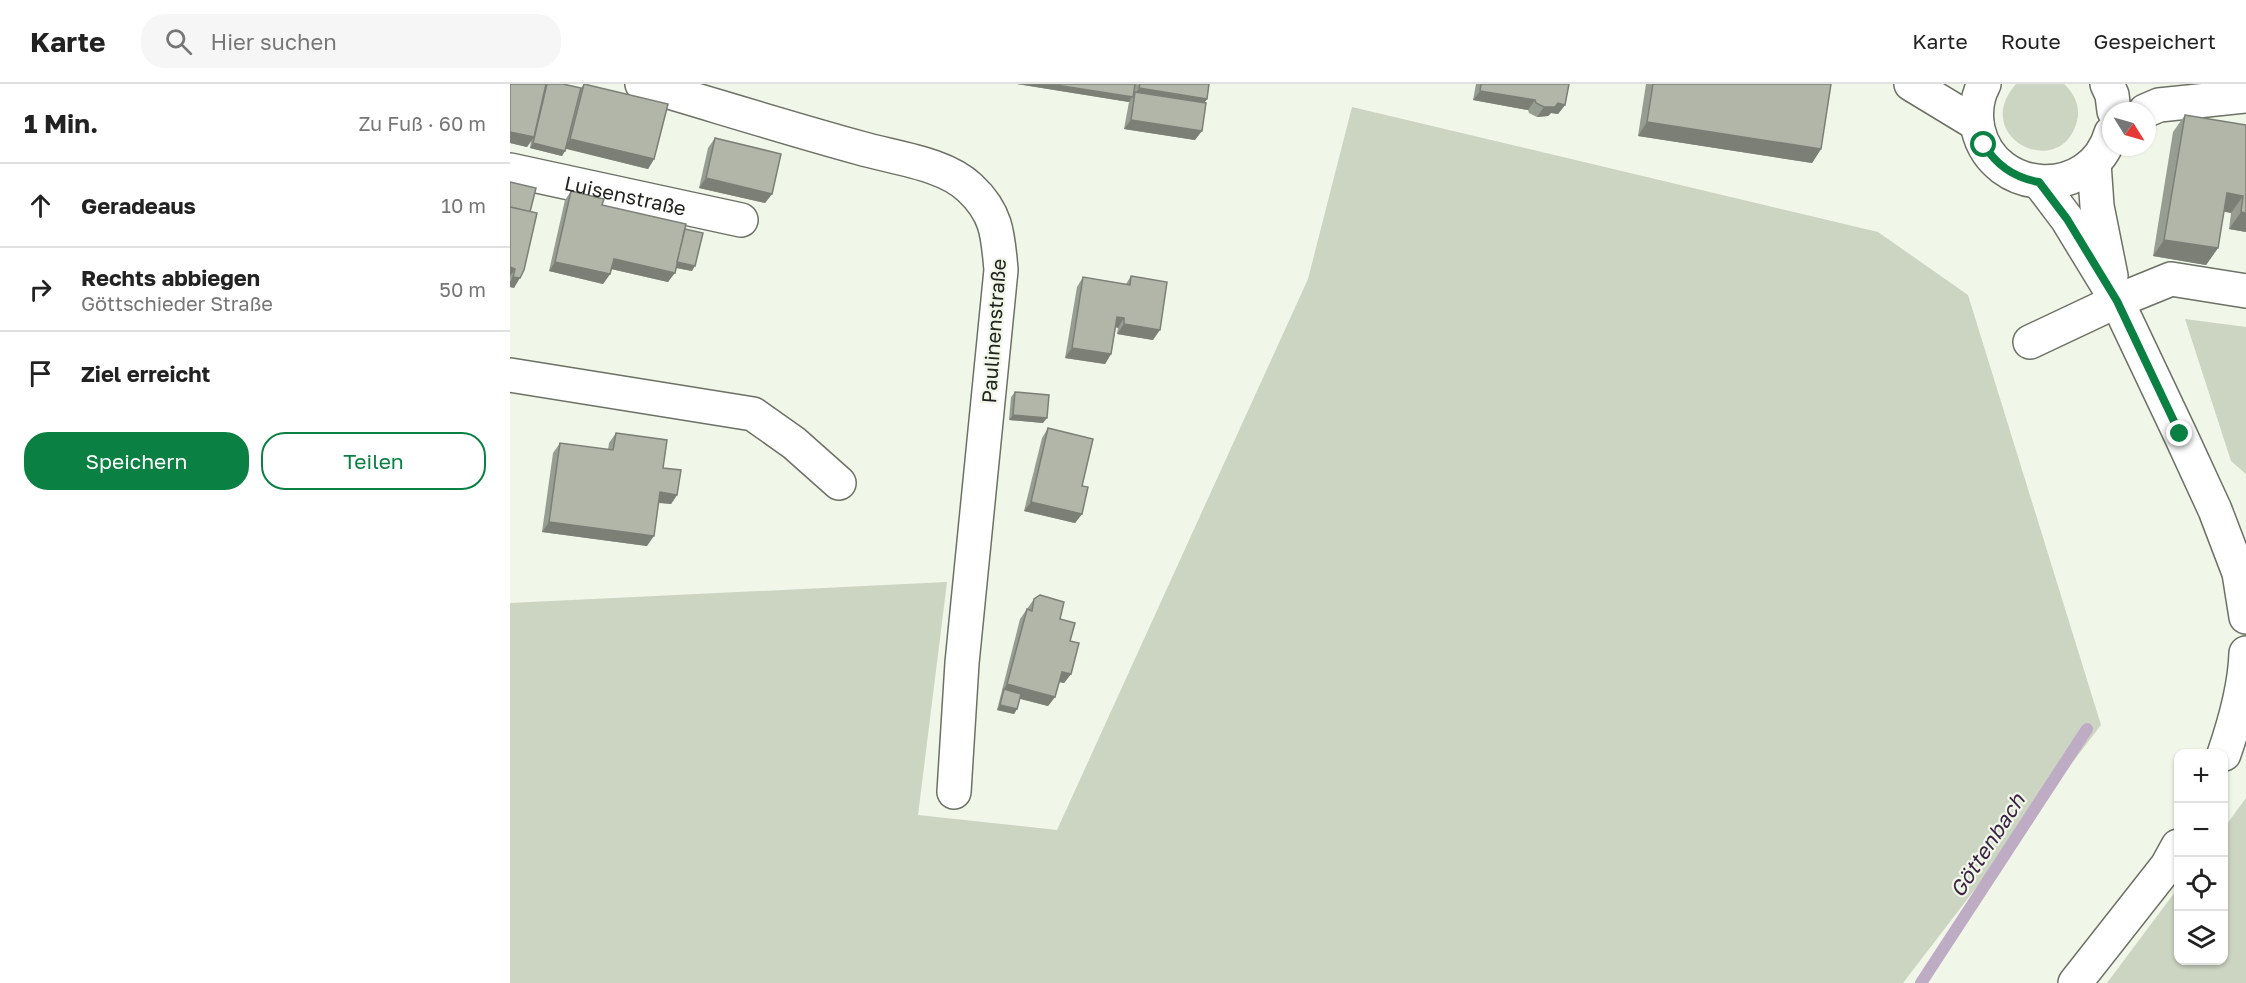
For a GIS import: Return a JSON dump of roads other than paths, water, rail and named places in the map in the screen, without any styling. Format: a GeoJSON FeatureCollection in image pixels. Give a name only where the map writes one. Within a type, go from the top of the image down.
{"type":"FeatureCollection","features":[{"type":"Feature","properties":{"kind":"street","name":"Paulinenstraße"},"geometry":{"type":"LineString","coordinates":[[642,84],[947,172],[969,186],[989,208],[998,234],[1001,270],[962,663],[954,792]]}},
{"type":"Feature","properties":{"kind":"street"},"geometry":{"type":"LineString","coordinates":[[1911,84],[1977,124]]}},
{"type":"Feature","properties":{"kind":"street"},"geometry":{"type":"LineString","coordinates":[[1984,84],[1978,100],[1977,124],[1984,145],[1998,164],[2017,176],[2039,182],[2073,177],[2094,162],[2102,152]]}},
{"type":"Feature","properties":{"kind":"street"},"geometry":{"type":"LineString","coordinates":[[2107,84],[2113,102]]}},
{"type":"Feature","properties":{"kind":"street"},"geometry":{"type":"LineString","coordinates":[[2234,84],[2246,87]]}},
{"type":"Feature","properties":{"kind":"street"},"geometry":{"type":"LineString","coordinates":[[2156,106],[2246,96]]}},
{"type":"Feature","properties":{"kind":"street"},"geometry":{"type":"LineString","coordinates":[[2094,162],[2097,206],[2117,301]]}},
{"type":"Feature","properties":{"kind":"street","name":"Luisenstraße"},"geometry":{"type":"LineString","coordinates":[[510,170],[741,219]]}},
{"type":"Feature","properties":{"kind":"street"},"geometry":{"type":"LineString","coordinates":[[2039,182],[2067,219],[2117,301],[2215,510],[2239,573],[2246,617]]}},
{"type":"Feature","properties":{"kind":"street"},"geometry":{"type":"LineString","coordinates":[[2030,342],[2117,301],[2171,279],[2246,291]]}},
{"type":"Feature","properties":{"kind":"street"},"geometry":{"type":"LineString","coordinates":[[510,375],[753,414],[794,443],[839,483]]}},
{"type":"Feature","properties":{"kind":"street"},"geometry":{"type":"LineString","coordinates":[[2225,749],[2232,732],[2243,681],[2246,653]]}},
{"type":"Feature","properties":{"kind":"street"},"geometry":{"type":"LineString","coordinates":[[2075,983],[2167,866],[2174,853]]}},
{"type":"Feature","properties":{"kind":"waterway","name":"Göttenbach"},"geometry":{"type":"LineString","coordinates":[[1921,983],[2087,729]]}}]}
